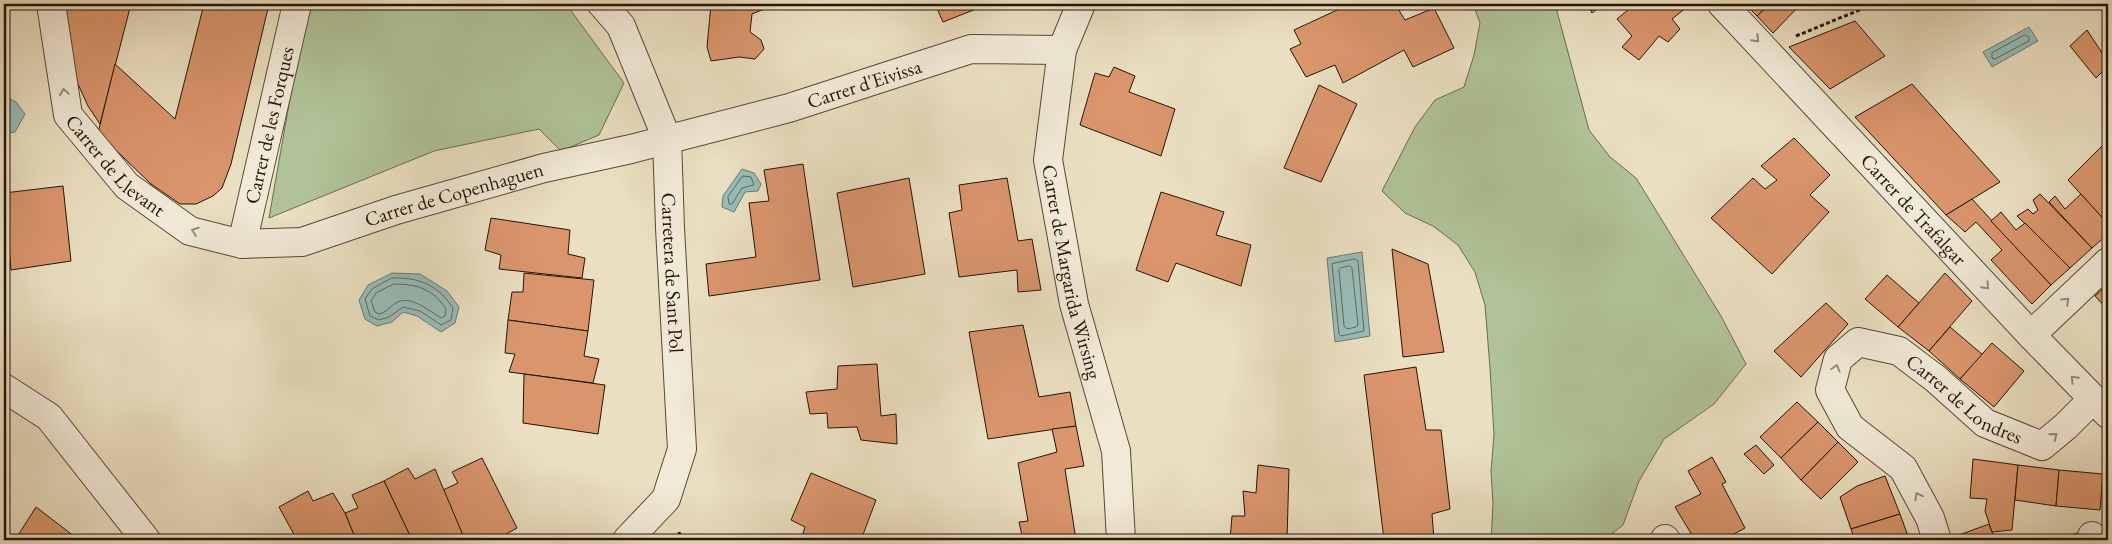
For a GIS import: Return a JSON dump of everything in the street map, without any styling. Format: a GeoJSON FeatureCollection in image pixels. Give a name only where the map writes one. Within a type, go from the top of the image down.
{"type":"FeatureCollection","features":[{"type":"Feature","properties":{"kind":"street","name":"Carrer de Llevant"},"geometry":{"type":"LineString","coordinates":[[51,4],[68,115],[127,186],[190,231],[242,244]]}},
{"type":"Feature","properties":{"kind":"street","name":"Carrer de les Forques"},"geometry":{"type":"LineString","coordinates":[[242,244],[297,4]]}},
{"type":"Feature","properties":{"kind":"street","name":"Carretera de Sant Pol"},"geometry":{"type":"LineString","coordinates":[[602,4],[621,26],[667,139],[682,449],[666,499],[627,540]]}},
{"type":"Feature","properties":{"kind":"street","name":"Carrer de Margarida Wirsing"},"geometry":{"type":"LineString","coordinates":[[1081,4],[1062,50],[1048,160],[1074,304],[1116,451],[1121,540]]}},
{"type":"Feature","properties":{"kind":"street","name":"Carrer de Trafalgar"},"geometry":{"type":"LineString","coordinates":[[1722,4],[2031,334],[2101,406]]}},
{"type":"Feature","properties":{"kind":"street","name":"Carrer d'Eivissa"},"geometry":{"type":"LineString","coordinates":[[667,139],[789,108],[971,50],[1062,50]]}},
{"type":"Feature","properties":{"kind":"street","name":"Carrer de Copenhaguen"},"geometry":{"type":"LineString","coordinates":[[242,244],[302,242],[396,210],[544,168],[667,139]]}},
{"type":"Feature","properties":{"kind":"street"},"geometry":{"type":"LineString","coordinates":[[2031,334],[2108,262]]}},
{"type":"Feature","properties":{"kind":"street","name":"Carrer de Londres"},"geometry":{"type":"LineString","coordinates":[[1937,540],[1930,518],[1903,468],[1850,426],[1830,390],[1838,359],[1858,342],[1899,350],[1936,378],[1985,423],[2042,446],[2066,426],[2101,406]]}},
{"type":"Feature","properties":{"kind":"street"},"geometry":{"type":"LineString","coordinates":[[4,388],[49,417],[146,540]]}},
{"type":"Feature","properties":{"kind":"path"},"geometry":{"type":"LineString","coordinates":[[1765,49],[1874,4]]}},
{"type":"Feature","properties":{"kind":"green space"},"geometry":{"type":"Polygon","coordinates":[[[309,4],[566,4],[624,83],[599,135],[561,151],[539,129],[434,151],[269,218],[309,4]]]}},
{"type":"Feature","properties":{"kind":"green space"},"geometry":{"type":"Polygon","coordinates":[[[1473,4],[1555,4],[1589,130],[1610,157],[1636,178],[1721,316],[1746,364],[1714,404],[1664,439],[1639,481],[1623,525],[1604,540],[1491,540],[1493,504],[1491,471],[1494,435],[1490,368],[1485,305],[1475,272],[1458,245],[1433,226],[1405,213],[1382,191],[1415,127],[1435,100],[1464,87],[1474,55],[1480,23],[1473,4]]]}},
{"type":"Feature","properties":{"kind":"water"},"geometry":{"type":"Polygon","coordinates":[[[2029,27],[2038,41],[1992,67],[1983,52],[2029,27]]]}},
{"type":"Feature","properties":{"kind":"water"},"geometry":{"type":"Polygon","coordinates":[[[4,96],[16,102],[25,114],[15,132],[4,134],[4,96]]]}},
{"type":"Feature","properties":{"kind":"water"},"geometry":{"type":"Polygon","coordinates":[[[742,169],[754,173],[761,184],[758,191],[745,192],[734,212],[722,207],[723,196],[742,169]]]}},
{"type":"Feature","properties":{"kind":"water"},"geometry":{"type":"Polygon","coordinates":[[[1362,252],[1370,336],[1335,342],[1327,258],[1362,252]]]}},
{"type":"Feature","properties":{"kind":"water"},"geometry":{"type":"Polygon","coordinates":[[[392,273],[420,274],[447,291],[459,307],[455,323],[441,332],[417,316],[403,312],[392,322],[377,326],[365,319],[359,300],[368,285],[392,273]]]}},
{"type":"Feature","properties":{"kind":"building"},"geometry":{"type":"Polygon","coordinates":[[[131,4],[100,124],[88,106],[62,49],[58,5],[131,4]]]}},
{"type":"Feature","properties":{"kind":"building"},"geometry":{"type":"Polygon","coordinates":[[[204,4],[269,4],[231,164],[222,188],[213,196],[196,204],[180,204],[151,184],[98,133],[115,64],[175,119],[204,4]]]}},
{"type":"Feature","properties":{"kind":"building"},"geometry":{"type":"Polygon","coordinates":[[[711,4],[767,4],[769,7],[752,14],[750,32],[761,40],[764,49],[755,59],[739,57],[711,61],[707,47],[711,4]]]}},
{"type":"Feature","properties":{"kind":"building"},"geometry":{"type":"Polygon","coordinates":[[[935,4],[989,4],[943,22],[935,4]]]}},
{"type":"Feature","properties":{"kind":"building"},"geometry":{"type":"Polygon","coordinates":[[[1350,4],[1395,4],[1405,20],[1434,8],[1454,48],[1413,67],[1404,50],[1343,83],[1335,65],[1306,77],[1290,49],[1301,44],[1294,30],[1350,4]]]}},
{"type":"Feature","properties":{"kind":"building"},"geometry":{"type":"Polygon","coordinates":[[[1587,4],[1604,4],[1592,13],[1587,4]]]}},
{"type":"Feature","properties":{"kind":"building"},"geometry":{"type":"Polygon","coordinates":[[[1635,4],[1685,4],[1687,7],[1672,19],[1680,29],[1668,42],[1659,36],[1639,60],[1622,47],[1632,36],[1617,19],[1635,4]]]}},
{"type":"Feature","properties":{"kind":"building"},"geometry":{"type":"Polygon","coordinates":[[[1745,4],[1770,4],[1757,16],[1745,4]]]}},
{"type":"Feature","properties":{"kind":"building"},"geometry":{"type":"Polygon","coordinates":[[[1770,4],[1801,4],[1773,33],[1757,16],[1770,4]]]}},
{"type":"Feature","properties":{"kind":"building"},"geometry":{"type":"Polygon","coordinates":[[[1855,21],[1885,56],[1830,89],[1789,47],[1855,21]]]}},
{"type":"Feature","properties":{"kind":"building"},"geometry":{"type":"Polygon","coordinates":[[[2087,30],[2108,62],[2108,66],[2096,78],[2070,46],[2087,30]]]}},
{"type":"Feature","properties":{"kind":"building"},"geometry":{"type":"Polygon","coordinates":[[[1114,67],[1135,76],[1129,92],[1175,109],[1161,156],[1080,125],[1095,73],[1109,77],[1114,67]]]}},
{"type":"Feature","properties":{"kind":"building"},"geometry":{"type":"Polygon","coordinates":[[[1912,84],[2000,182],[1946,215],[1855,117],[1912,84]]]}},
{"type":"Feature","properties":{"kind":"building"},"geometry":{"type":"Polygon","coordinates":[[[1319,85],[1357,104],[1321,182],[1284,168],[1319,85]]]}},
{"type":"Feature","properties":{"kind":"building"},"geometry":{"type":"Polygon","coordinates":[[[1794,138],[1830,175],[1810,195],[1829,212],[1772,274],[1711,218],[1753,178],[1765,189],[1777,180],[1761,166],[1794,138]]]}},
{"type":"Feature","properties":{"kind":"building"},"geometry":{"type":"Polygon","coordinates":[[[2108,140],[2108,224],[2068,180],[2108,140]]]}},
{"type":"Feature","properties":{"kind":"building"},"geometry":{"type":"Polygon","coordinates":[[[803,164],[820,280],[709,296],[706,264],[756,257],[749,203],[769,201],[764,170],[803,164]]]}},
{"type":"Feature","properties":{"kind":"building"},"geometry":{"type":"Polygon","coordinates":[[[909,178],[925,274],[853,287],[837,193],[909,178]]]}},
{"type":"Feature","properties":{"kind":"building"},"geometry":{"type":"Polygon","coordinates":[[[1007,178],[1018,241],[1032,239],[1041,290],[1018,292],[1017,270],[959,277],[949,213],[962,210],[959,185],[1007,178]]]}},
{"type":"Feature","properties":{"kind":"building"},"geometry":{"type":"Polygon","coordinates":[[[63,186],[71,261],[11,270],[4,193],[63,186]]]}},
{"type":"Feature","properties":{"kind":"building"},"geometry":{"type":"Polygon","coordinates":[[[1161,192],[1224,212],[1216,235],[1251,245],[1241,286],[1176,263],[1168,282],[1136,270],[1161,192]]]}},
{"type":"Feature","properties":{"kind":"building"},"geometry":{"type":"Polygon","coordinates":[[[2040,194],[2092,248],[2070,268],[2017,216],[2028,209],[2033,214],[2038,210],[2033,200],[2040,194]]]}},
{"type":"Feature","properties":{"kind":"building"},"geometry":{"type":"Polygon","coordinates":[[[2081,194],[2108,224],[2108,234],[2092,248],[2049,202],[2055,196],[2065,209],[2081,194]]]}},
{"type":"Feature","properties":{"kind":"building"},"geometry":{"type":"Polygon","coordinates":[[[1972,199],[2051,285],[2032,304],[1991,260],[2002,250],[1976,222],[1965,232],[1946,215],[1972,199]]]}},
{"type":"Feature","properties":{"kind":"building"},"geometry":{"type":"Polygon","coordinates":[[[4,205],[9,252],[4,253],[4,205]]]}},
{"type":"Feature","properties":{"kind":"building"},"geometry":{"type":"Polygon","coordinates":[[[2001,212],[2016,230],[2025,223],[2070,268],[2051,285],[1991,221],[2001,212]]]}},
{"type":"Feature","properties":{"kind":"building"},"geometry":{"type":"Polygon","coordinates":[[[491,218],[570,230],[568,254],[585,258],[582,278],[499,269],[501,255],[485,250],[491,218]]]}},
{"type":"Feature","properties":{"kind":"building"},"geometry":{"type":"Polygon","coordinates":[[[1392,249],[1428,264],[1444,352],[1403,357],[1392,249]]]}},
{"type":"Feature","properties":{"kind":"building"},"geometry":{"type":"Polygon","coordinates":[[[524,273],[594,280],[588,331],[508,320],[512,292],[523,292],[524,273]]]}},
{"type":"Feature","properties":{"kind":"building"},"geometry":{"type":"Polygon","coordinates":[[[1945,273],[1972,301],[1929,351],[1898,327],[1945,273]]]}},
{"type":"Feature","properties":{"kind":"building"},"geometry":{"type":"Polygon","coordinates":[[[1887,275],[1919,303],[1898,327],[1865,299],[1887,275]]]}},
{"type":"Feature","properties":{"kind":"building"},"geometry":{"type":"Polygon","coordinates":[[[2108,284],[2108,310],[2095,296],[2108,284]]]}},
{"type":"Feature","properties":{"kind":"building"},"geometry":{"type":"Polygon","coordinates":[[[1826,303],[1848,324],[1801,377],[1774,351],[1826,303]]]}},
{"type":"Feature","properties":{"kind":"building"},"geometry":{"type":"Polygon","coordinates":[[[508,320],[588,331],[584,356],[599,359],[593,383],[509,372],[515,354],[505,353],[508,320]]]}},
{"type":"Feature","properties":{"kind":"building"},"geometry":{"type":"Polygon","coordinates":[[[1023,325],[1039,397],[1070,392],[1076,426],[988,439],[969,332],[1023,325]]]}},
{"type":"Feature","properties":{"kind":"building"},"geometry":{"type":"Polygon","coordinates":[[[1950,327],[1983,355],[1960,379],[1929,351],[1950,327]]]}},
{"type":"Feature","properties":{"kind":"building"},"geometry":{"type":"Polygon","coordinates":[[[1992,343],[2024,371],[1994,407],[1960,379],[1992,343]]]}},
{"type":"Feature","properties":{"kind":"building"},"geometry":{"type":"Polygon","coordinates":[[[877,364],[881,416],[896,414],[897,444],[861,440],[857,427],[828,428],[827,413],[810,414],[806,392],[837,389],[838,366],[877,364]]]}},
{"type":"Feature","properties":{"kind":"building"},"geometry":{"type":"Polygon","coordinates":[[[1416,367],[1426,430],[1441,430],[1450,509],[1432,514],[1434,540],[1384,540],[1364,375],[1416,367]]]}},
{"type":"Feature","properties":{"kind":"building"},"geometry":{"type":"Polygon","coordinates":[[[524,374],[605,385],[598,434],[523,423],[524,374]]]}},
{"type":"Feature","properties":{"kind":"building"},"geometry":{"type":"Polygon","coordinates":[[[1797,402],[1818,422],[1781,458],[1760,437],[1797,402]]]}},
{"type":"Feature","properties":{"kind":"building"},"geometry":{"type":"Polygon","coordinates":[[[1818,422],[1838,442],[1801,480],[1781,458],[1818,422]]]}},
{"type":"Feature","properties":{"kind":"building"},"geometry":{"type":"Polygon","coordinates":[[[1076,426],[1084,466],[1065,469],[1076,540],[1023,540],[1019,522],[1028,521],[1018,463],[1057,452],[1052,429],[1076,426]]]}},
{"type":"Feature","properties":{"kind":"building"},"geometry":{"type":"Polygon","coordinates":[[[1838,442],[1858,462],[1821,499],[1801,480],[1838,442]]]}},
{"type":"Feature","properties":{"kind":"building"},"geometry":{"type":"Polygon","coordinates":[[[1756,445],[1774,465],[1764,474],[1744,454],[1756,445]]]}},
{"type":"Feature","properties":{"kind":"building"},"geometry":{"type":"Polygon","coordinates":[[[1712,457],[1726,482],[1722,484],[1745,528],[1723,540],[1695,540],[1675,507],[1701,494],[1688,471],[1712,457]]]}},
{"type":"Feature","properties":{"kind":"building"},"geometry":{"type":"Polygon","coordinates":[[[482,458],[517,528],[496,540],[465,540],[443,490],[458,483],[452,472],[482,458]]]}},
{"type":"Feature","properties":{"kind":"building"},"geometry":{"type":"Polygon","coordinates":[[[1973,459],[2018,465],[2012,530],[1992,532],[1985,511],[1987,499],[1970,498],[1973,459]]]}},
{"type":"Feature","properties":{"kind":"building"},"geometry":{"type":"Polygon","coordinates":[[[1258,465],[1289,469],[1287,540],[1230,540],[1232,516],[1245,516],[1243,491],[1256,493],[1258,465]]]}},
{"type":"Feature","properties":{"kind":"building"},"geometry":{"type":"Polygon","coordinates":[[[2018,465],[2059,470],[2056,506],[2015,500],[2018,465]]]}},
{"type":"Feature","properties":{"kind":"building"},"geometry":{"type":"Polygon","coordinates":[[[408,468],[415,479],[435,469],[465,540],[412,540],[384,481],[408,468]]]}},
{"type":"Feature","properties":{"kind":"building"},"geometry":{"type":"Polygon","coordinates":[[[2059,470],[2103,474],[2100,510],[2056,506],[2059,470]]]}},
{"type":"Feature","properties":{"kind":"building"},"geometry":{"type":"Polygon","coordinates":[[[811,473],[876,500],[861,540],[801,540],[805,527],[791,520],[811,473]]]}},
{"type":"Feature","properties":{"kind":"building"},"geometry":{"type":"Polygon","coordinates":[[[1885,476],[1900,514],[1851,529],[1840,497],[1857,486],[1885,476]]]}},
{"type":"Feature","properties":{"kind":"building"},"geometry":{"type":"Polygon","coordinates":[[[384,481],[412,540],[356,540],[345,513],[358,508],[352,495],[384,481]]]}},
{"type":"Feature","properties":{"kind":"building"},"geometry":{"type":"Polygon","coordinates":[[[308,491],[313,501],[333,493],[345,513],[356,540],[297,540],[279,507],[308,491]]]}},
{"type":"Feature","properties":{"kind":"building"},"geometry":{"type":"Polygon","coordinates":[[[36,507],[79,540],[15,540],[36,507]]]}},
{"type":"Feature","properties":{"kind":"building"},"geometry":{"type":"Polygon","coordinates":[[[1900,514],[1908,536],[1898,540],[1846,540],[1854,537],[1851,529],[1900,514]]]}},
{"type":"Feature","properties":{"kind":"building"},"geometry":{"type":"Polygon","coordinates":[[[1989,524],[1995,540],[1961,540],[1959,535],[1989,524]]]}},
{"type":"Feature","properties":{"kind":"building"},"geometry":{"type":"Polygon","coordinates":[[[2081,532],[2083,540],[2053,540],[2081,532]]]}}]}
